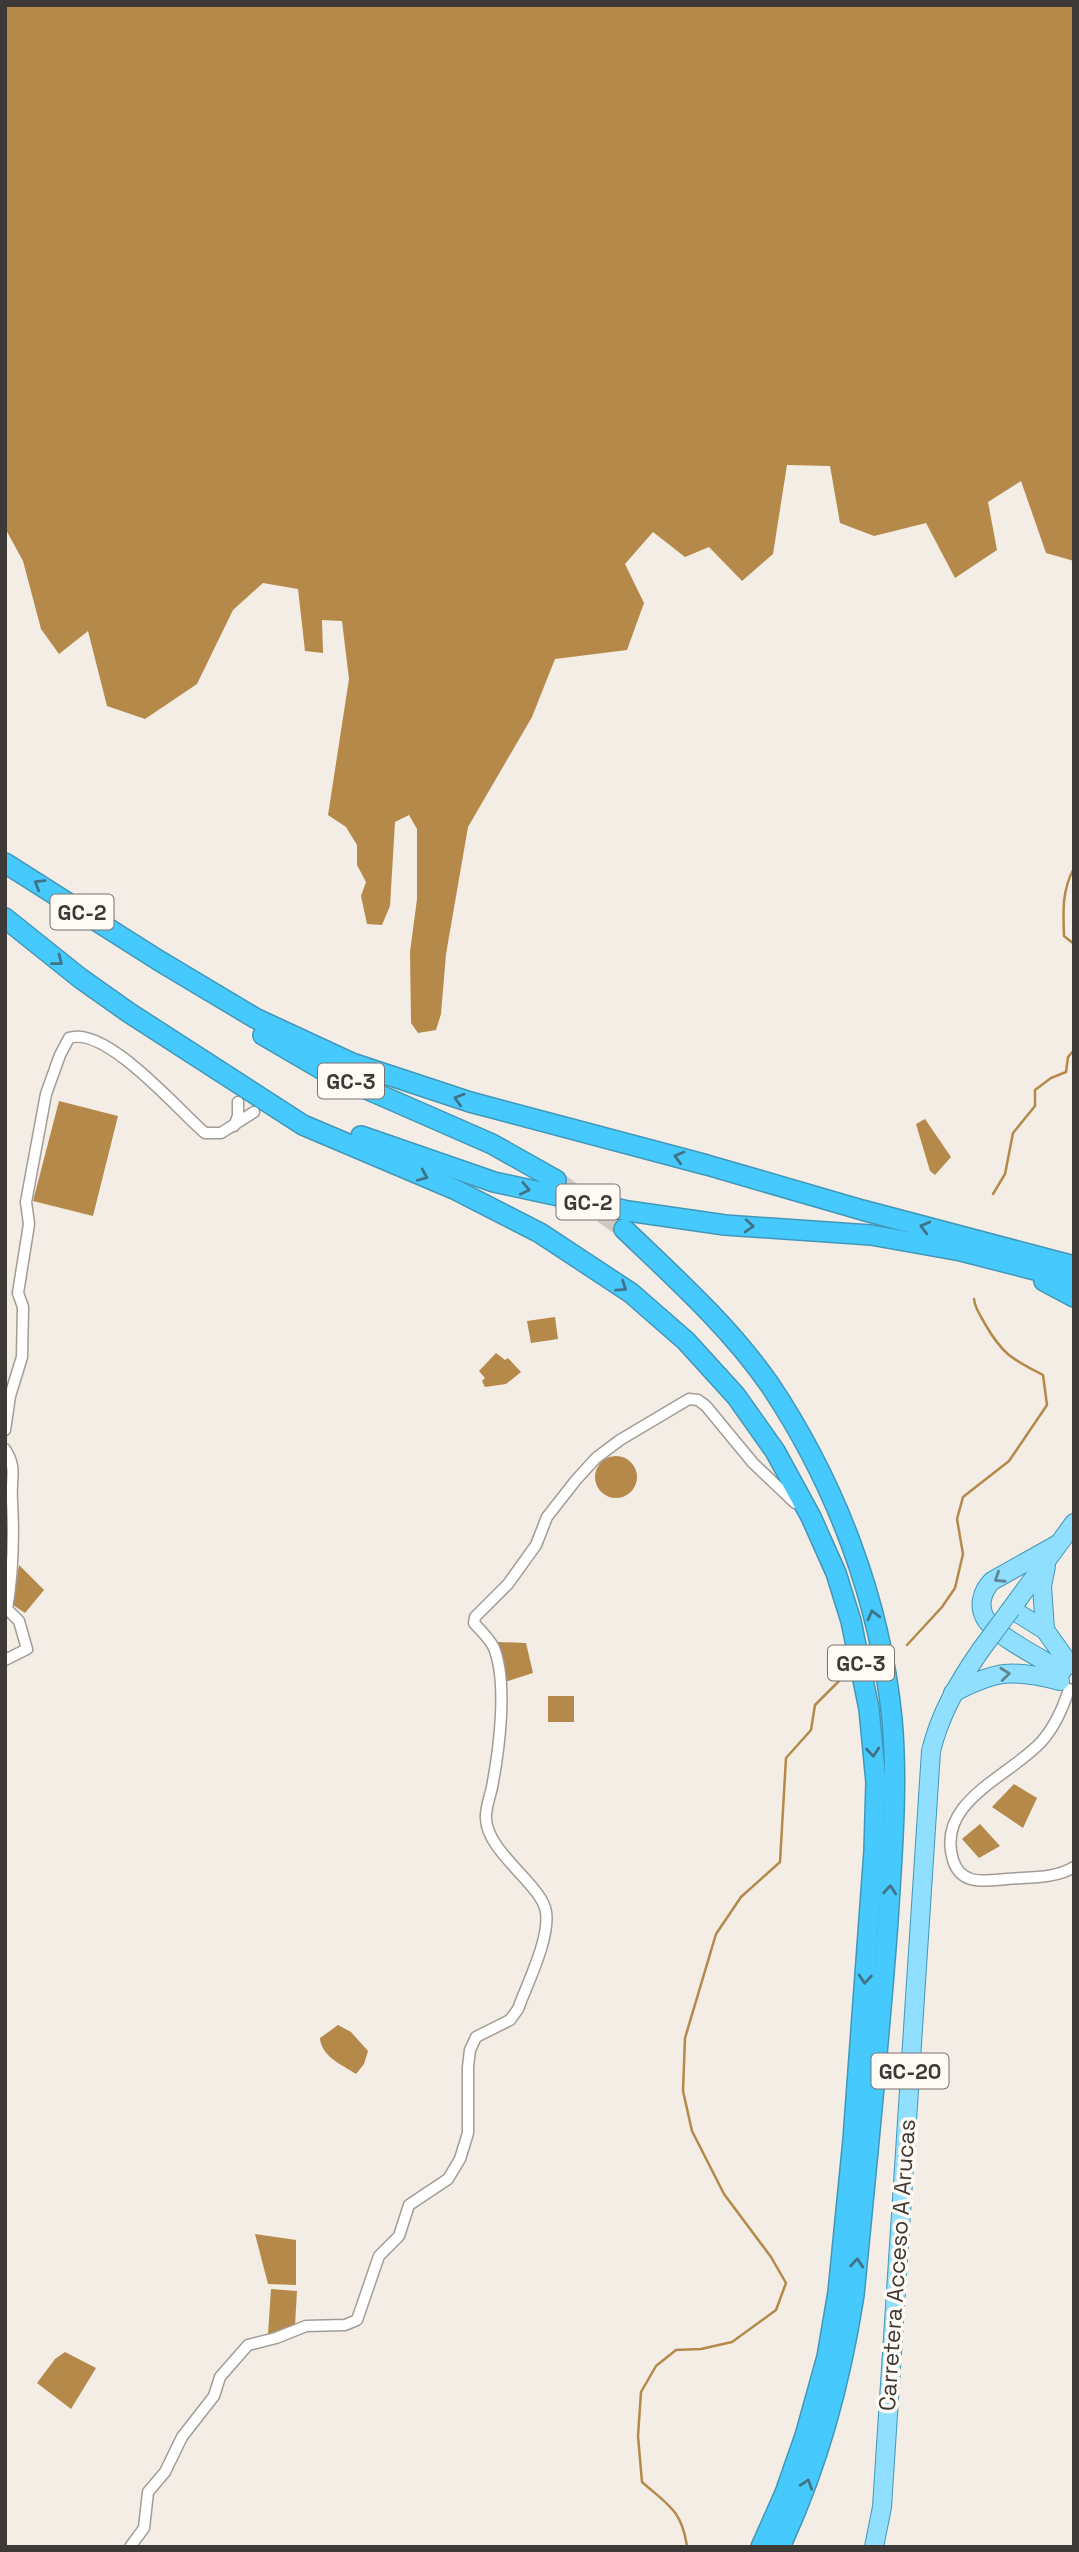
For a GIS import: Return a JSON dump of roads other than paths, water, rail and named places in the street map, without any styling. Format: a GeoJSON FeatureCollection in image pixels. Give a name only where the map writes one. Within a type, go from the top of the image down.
{"type":"FeatureCollection","features":[{"type":"Feature","properties":{"kind":"highway","name":"GC-2"},"geometry":{"type":"LineString","coordinates":[[5,863],[255,1018],[302,1042],[398,1080],[470,1102],[707,1164],[1009,1256],[1074,1280]]}},
{"type":"Feature","properties":{"kind":"highway","name":"GC-2"},"geometry":{"type":"LineString","coordinates":[[5,918],[80,978],[128,1012],[233,1078],[316,1119],[402,1152],[494,1182],[628,1211],[725,1225],[872,1235],[961,1251],[1074,1266]]}},
{"type":"Feature","properties":{"kind":"highway","name":"GC-3"},"geometry":{"type":"LineString","coordinates":[[158,960],[242,1023],[323,1069],[492,1144],[556,1180]]}},
{"type":"Feature","properties":{"kind":"highway","name":"GC-3"},"geometry":{"type":"LineString","coordinates":[[233,1078],[303,1125],[454,1189],[540,1233],[631,1293],[686,1341],[736,1396],[775,1451],[811,1517],[836,1573],[852,1621],[869,1709],[876,1782],[874,1850],[853,2140],[838,2292],[827,2357],[805,2436],[785,2493],[761,2547]]}},
{"type":"Feature","properties":{"kind":"highway","name":"GC-3"},"geometry":{"type":"LineString","coordinates":[[624,1229],[717,1318],[769,1384],[808,1448],[839,1513],[874,1617],[892,1720],[893,1852],[854,2295],[844,2362],[821,2444],[801,2501],[780,2547]]}},
{"type":"Feature","properties":{"kind":"highway"},"geometry":{"type":"LineString","coordinates":[[1009,1256],[1057,1254],[1074,1258]]}},
{"type":"Feature","properties":{"kind":"highway"},"geometry":{"type":"LineString","coordinates":[[1009,1256],[1074,1297]]}},
{"type":"Feature","properties":{"kind":"highway"},"geometry":{"type":"LineString","coordinates":[[762,1462],[795,1503],[829,1577],[869,1709]]}},
{"type":"Feature","properties":{"kind":"main road","name":"GC-20"},"geometry":{"type":"LineString","coordinates":[[953,1693],[979,1651],[1074,1523]]}},
{"type":"Feature","properties":{"kind":"main road"},"geometry":{"type":"LineString","coordinates":[[1058,1544],[992,1580],[985,1588],[981,1603],[987,1622],[1068,1677]]}},
{"type":"Feature","properties":{"kind":"main road"},"geometry":{"type":"LineString","coordinates":[[1046,1562],[1042,1586],[1045,1630],[1068,1677]]}},
{"type":"Feature","properties":{"kind":"main road"},"geometry":{"type":"LineString","coordinates":[[1011,1609],[1045,1630]]}},
{"type":"Feature","properties":{"kind":"main road"},"geometry":{"type":"LineString","coordinates":[[953,1693],[980,1678],[1001,1673],[1068,1677]]}},
{"type":"Feature","properties":{"kind":"main road","name":"Carretera Acceso A Arucas"},"geometry":{"type":"LineString","coordinates":[[874,2547],[882,2507],[927,1781],[935,1733],[953,1693]]}},
{"type":"Feature","properties":{"kind":"street"},"geometry":{"type":"LineString","coordinates":[[5,1430],[10,1396],[22,1357],[23,1307],[18,1293],[29,1224],[26,1202],[46,1094],[69,1038],[78,1035],[90,1039],[125,1059],[151,1079],[205,1133],[221,1133],[254,1111]]}},
{"type":"Feature","properties":{"kind":"street"},"geometry":{"type":"LineString","coordinates":[[234,1126],[238,1116],[238,1102]]}},
{"type":"Feature","properties":{"kind":"street"},"geometry":{"type":"LineString","coordinates":[[130,2547],[144,2528],[148,2492],[164,2472],[182,2437],[214,2396],[220,2377],[248,2345],[306,2326],[345,2325],[356,2320],[380,2256],[399,2236],[409,2205],[447,2179],[460,2159],[468,2133],[468,2067],[470,2050],[476,2037],[510,2020],[518,2009],[545,1934],[547,1912],[541,1898],[515,1871],[490,1834],[486,1819],[500,1730],[500,1679],[494,1647],[474,1623],[475,1616],[508,1584],[536,1545],[547,1517],[596,1458],[620,1440],[689,1399],[698,1400],[706,1406],[762,1462]]}},
{"type":"Feature","properties":{"kind":"street"},"geometry":{"type":"LineString","coordinates":[[5,1449],[13,1462],[14,1534],[7,1609],[19,1621],[27,1649],[5,1660]]}},
{"type":"Feature","properties":{"kind":"street"},"geometry":{"type":"LineString","coordinates":[[1068,1677],[1063,1710],[1042,1741],[1008,1771],[973,1796],[958,1814],[951,1831],[951,1851],[954,1864],[962,1875],[976,1882],[1056,1875],[1074,1867]]}},
{"type":"Feature","properties":{"kind":"waterway"},"geometry":{"type":"LineString","coordinates":[[1074,868],[1065,893],[1063,918],[1064,936],[1074,944]]}},
{"type":"Feature","properties":{"kind":"waterway"},"geometry":{"type":"LineString","coordinates":[[1074,983],[1074,1007]]}},
{"type":"Feature","properties":{"kind":"waterway"},"geometry":{"type":"LineString","coordinates":[[993,1194],[1005,1174],[1013,1133],[1035,1106],[1035,1090],[1051,1078],[1066,1072],[1068,1057],[1074,1050]]}},
{"type":"Feature","properties":{"kind":"waterway"},"geometry":{"type":"LineString","coordinates":[[907,1645],[942,1607],[955,1588],[963,1554],[957,1519],[963,1497],[1009,1461],[1047,1405],[1043,1375],[1003,1350],[985,1324],[974,1299]]}},
{"type":"Feature","properties":{"kind":"waterway"},"geometry":{"type":"LineString","coordinates":[[687,2547],[682,2524],[677,2516],[642,2482],[638,2436],[641,2392],[656,2366],[676,2350],[701,2349],[732,2342],[776,2310],[786,2283],[771,2257],[724,2194],[692,2131],[683,2091],[685,2038],[716,1934],[741,1897],[780,1862],[786,1758],[811,1730],[815,1705],[845,1675]]}},
{"type":"Feature","properties":{"kind":"tunnel"},"geometry":{"type":"LineString","coordinates":[[556,1180],[624,1229]]}}]}
